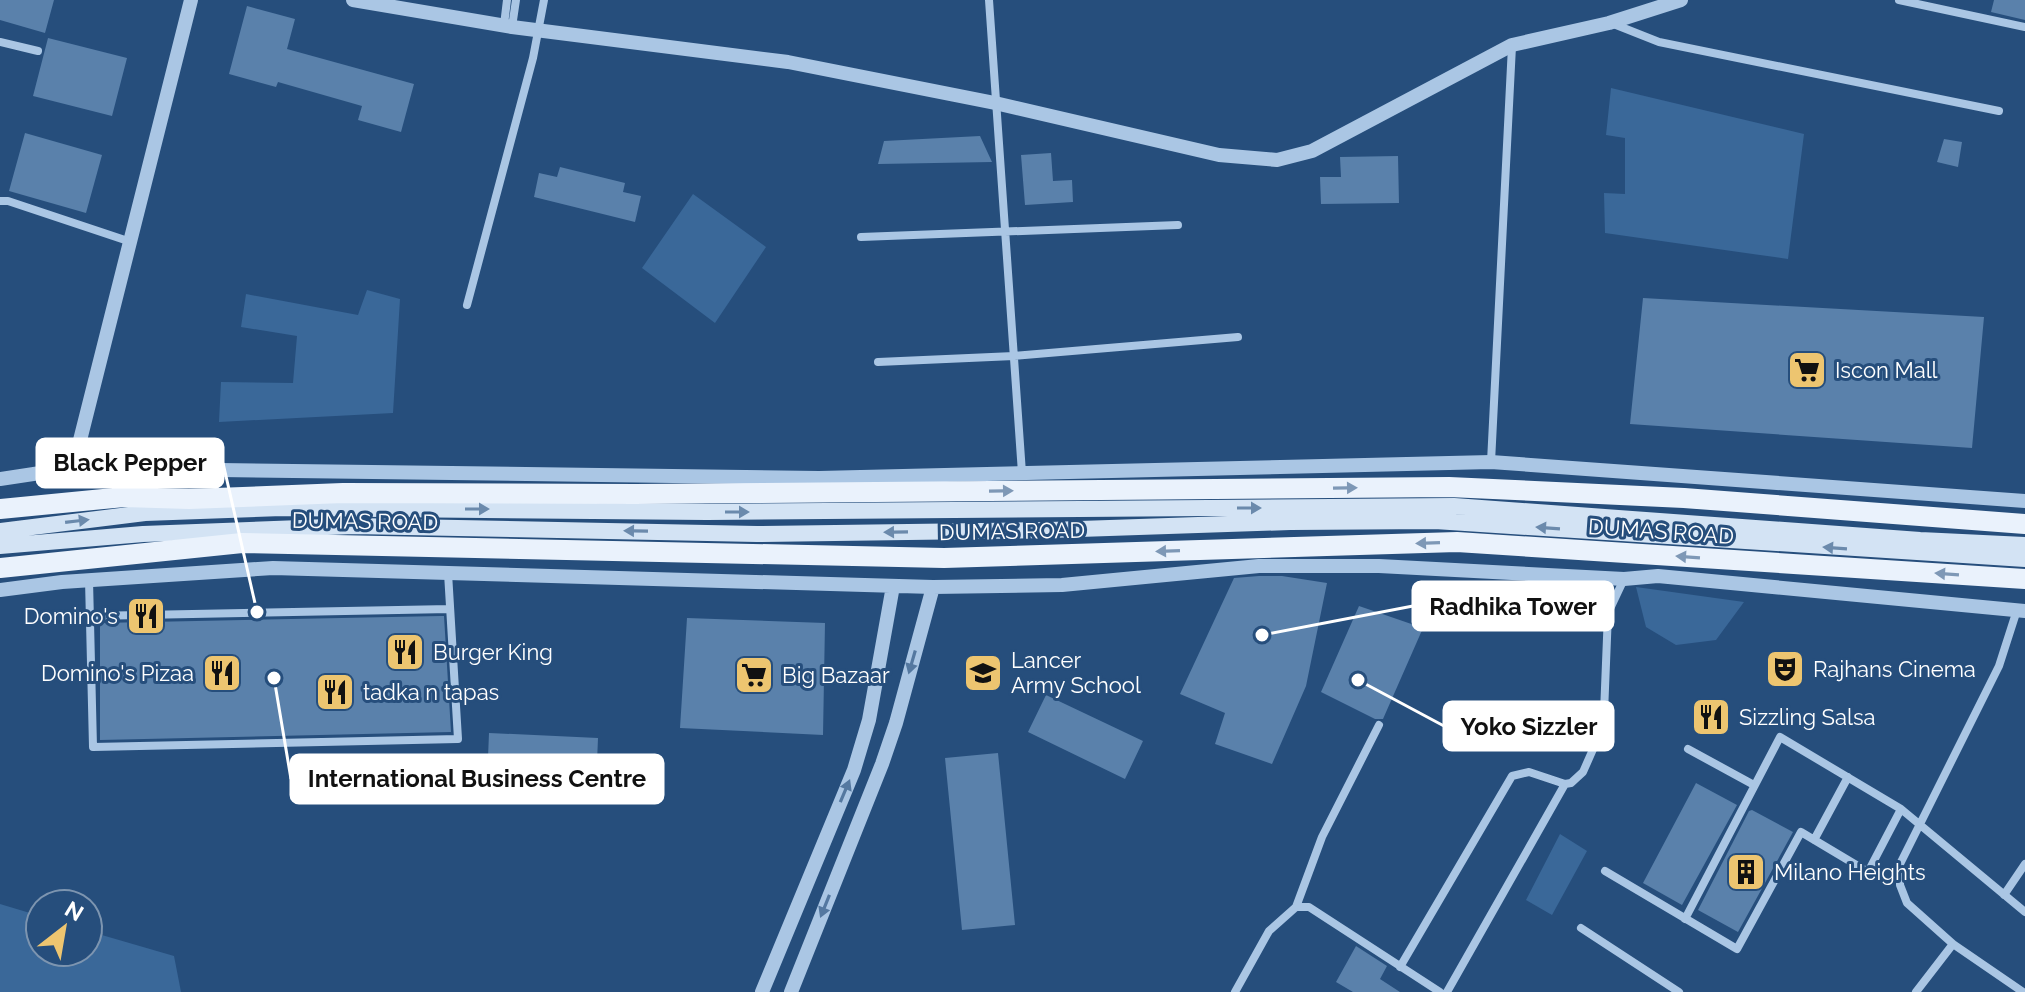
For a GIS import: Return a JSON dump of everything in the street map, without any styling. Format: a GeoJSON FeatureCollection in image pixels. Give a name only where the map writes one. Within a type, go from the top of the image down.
{"type":"FeatureCollection","features":[{"type":"Feature","properties":{"kind":"main road","name":"DUMAS ROAD"},"geometry":{"type":"LineString","coordinates":[[0,509],[124,497],[189,499],[343,493],[635,494],[1449,487],[1684,498],[2025,524]]}},
{"type":"Feature","properties":{"kind":"main road"},"geometry":{"type":"LineString","coordinates":[[0,531],[145,513],[282,508],[707,512],[1454,506],[2025,545]]}},
{"type":"Feature","properties":{"kind":"main road"},"geometry":{"type":"LineString","coordinates":[[0,546],[143,534],[354,526],[757,534],[1435,521],[2025,559]]}},
{"type":"Feature","properties":{"kind":"main road","name":"DUMAS ROAD"},"geometry":{"type":"LineString","coordinates":[[0,568],[242,543],[944,558],[1457,542],[2025,579]]}},
{"type":"Feature","properties":{"kind":"street"},"geometry":{"type":"LineString","coordinates":[[73,468],[191,0]]}},
{"type":"Feature","properties":{"kind":"street"},"geometry":{"type":"LineString","coordinates":[[353,0],[508,26],[788,62],[995,103],[1219,155],[1277,160],[1312,151],[1512,45],[1609,23],[1681,0]]}},
{"type":"Feature","properties":{"kind":"street"},"geometry":{"type":"LineString","coordinates":[[507,0],[508,26]]}},
{"type":"Feature","properties":{"kind":"street"},"geometry":{"type":"LineString","coordinates":[[508,26],[516,0]]}},
{"type":"Feature","properties":{"kind":"street"},"geometry":{"type":"LineString","coordinates":[[467,305],[540,30],[544,0]]}},
{"type":"Feature","properties":{"kind":"street"},"geometry":{"type":"LineString","coordinates":[[989,0],[1022,473]]}},
{"type":"Feature","properties":{"kind":"street"},"geometry":{"type":"LineString","coordinates":[[1899,0],[1941,4],[2025,27]]}},
{"type":"Feature","properties":{"kind":"street"},"geometry":{"type":"LineString","coordinates":[[1609,23],[1659,42],[1999,111]]}},
{"type":"Feature","properties":{"kind":"street"},"geometry":{"type":"LineString","coordinates":[[0,42],[38,51]]}},
{"type":"Feature","properties":{"kind":"street"},"geometry":{"type":"LineString","coordinates":[[1491,462],[1512,45]]}},
{"type":"Feature","properties":{"kind":"street"},"geometry":{"type":"LineString","coordinates":[[0,201],[131,242]]}},
{"type":"Feature","properties":{"kind":"street"},"geometry":{"type":"LineString","coordinates":[[861,237],[1178,225]]}},
{"type":"Feature","properties":{"kind":"street"},"geometry":{"type":"LineString","coordinates":[[878,362],[1014,356],[1238,337]]}},
{"type":"Feature","properties":{"kind":"street"},"geometry":{"type":"LineString","coordinates":[[0,479],[73,468],[819,478],[1491,462],[2025,501]]}},
{"type":"Feature","properties":{"kind":"street"},"geometry":{"type":"LineString","coordinates":[[0,590],[89,580],[273,568],[933,587],[1062,585],[1259,566],[1379,566],[1624,579],[1658,576],[2021,610],[1999,666],[1900,864],[1900,885],[1907,903],[1953,944],[2023,992]]}},
{"type":"Feature","properties":{"kind":"street"},"geometry":{"type":"LineString","coordinates":[[89,580],[93,747],[458,739],[448,573]]}},
{"type":"Feature","properties":{"kind":"street"},"geometry":{"type":"LineString","coordinates":[[1400,967],[1512,776],[1529,772],[1565,784],[1571,783],[1583,772],[1598,738],[1604,713],[1608,613],[1624,579]]}},
{"type":"Feature","properties":{"kind":"street"},"geometry":{"type":"LineString","coordinates":[[762,992],[854,770],[869,720],[893,586]]}},
{"type":"Feature","properties":{"kind":"street"},"geometry":{"type":"LineString","coordinates":[[791,992],[886,750],[933,587]]}},
{"type":"Feature","properties":{"kind":"street"},"geometry":{"type":"LineString","coordinates":[[90,616],[450,609]]}},
{"type":"Feature","properties":{"kind":"street"},"geometry":{"type":"LineString","coordinates":[[1235,992],[1269,931],[1296,907],[1322,837],[1379,725]]}},
{"type":"Feature","properties":{"kind":"street"},"geometry":{"type":"LineString","coordinates":[[1685,919],[1780,737],[1901,809],[2025,912]]}},
{"type":"Feature","properties":{"kind":"street"},"geometry":{"type":"LineString","coordinates":[[1688,749],[1754,785]]}},
{"type":"Feature","properties":{"kind":"street"},"geometry":{"type":"LineString","coordinates":[[1814,840],[1848,777]]}},
{"type":"Feature","properties":{"kind":"street"},"geometry":{"type":"LineString","coordinates":[[1447,992],[1565,784]]}},
{"type":"Feature","properties":{"kind":"street"},"geometry":{"type":"LineString","coordinates":[[1605,871],[1737,949],[1801,832],[1868,872],[1901,809]]}},
{"type":"Feature","properties":{"kind":"street"},"geometry":{"type":"LineString","coordinates":[[2004,895],[2025,864]]}},
{"type":"Feature","properties":{"kind":"street"},"geometry":{"type":"LineString","coordinates":[[1296,907],[1309,907],[1440,992]]}},
{"type":"Feature","properties":{"kind":"street"},"geometry":{"type":"LineString","coordinates":[[1581,928],[1679,992]]}},
{"type":"Feature","properties":{"kind":"street"},"geometry":{"type":"LineString","coordinates":[[1916,992],[1953,944]]}},
{"type":"Feature","properties":{"kind":"shaded area"},"geometry":{"type":"Polygon","coordinates":[[[1611,88],[1804,134],[1788,259],[1605,233],[1604,193],[1625,194],[1625,138],[1606,135],[1611,88]]]}},
{"type":"Feature","properties":{"kind":"shaded area"},"geometry":{"type":"Polygon","coordinates":[[[693,194],[766,247],[715,323],[642,268],[693,194]]]}},
{"type":"Feature","properties":{"kind":"shaded area"},"geometry":{"type":"Polygon","coordinates":[[[367,290],[400,299],[393,413],[219,422],[221,382],[293,383],[297,336],[241,327],[246,294],[358,315],[367,290]]]}},
{"type":"Feature","properties":{"kind":"shaded area"},"geometry":{"type":"Polygon","coordinates":[[[1636,587],[1744,602],[1716,640],[1676,645],[1646,627],[1636,587]]]}},
{"type":"Feature","properties":{"kind":"shaded area"},"geometry":{"type":"Polygon","coordinates":[[[1560,834],[1587,851],[1552,915],[1526,900],[1560,834]]]}},
{"type":"Feature","properties":{"kind":"shaded area"},"geometry":{"type":"Polygon","coordinates":[[[0,904],[24,911],[24,968],[104,968],[104,936],[174,956],[181,992],[0,992],[0,904]]]}},
{"type":"Feature","properties":{"kind":"building"},"geometry":{"type":"Polygon","coordinates":[[[0,0],[54,0],[45,33],[0,20],[0,0]]]}},
{"type":"Feature","properties":{"kind":"building"},"geometry":{"type":"Polygon","coordinates":[[[1994,0],[2025,0],[2025,20],[1991,12],[1994,0]]]}},
{"type":"Feature","properties":{"kind":"building"},"geometry":{"type":"Polygon","coordinates":[[[247,6],[295,19],[287,49],[414,84],[401,132],[358,120],[362,106],[278,82],[276,87],[229,74],[247,6]]]}},
{"type":"Feature","properties":{"kind":"building"},"geometry":{"type":"Polygon","coordinates":[[[48,38],[127,58],[112,116],[33,96],[48,38]]]}},
{"type":"Feature","properties":{"kind":"building"},"geometry":{"type":"Polygon","coordinates":[[[25,133],[102,155],[86,213],[9,191],[25,133]]]}},
{"type":"Feature","properties":{"kind":"building"},"geometry":{"type":"Polygon","coordinates":[[[980,136],[992,162],[878,164],[884,141],[980,136]]]}},
{"type":"Feature","properties":{"kind":"building"},"geometry":{"type":"Polygon","coordinates":[[[1944,139],[1962,142],[1958,167],[1937,162],[1944,139]]]}},
{"type":"Feature","properties":{"kind":"building"},"geometry":{"type":"Polygon","coordinates":[[[1051,153],[1053,181],[1072,180],[1073,202],[1025,205],[1021,155],[1051,153]]]}},
{"type":"Feature","properties":{"kind":"building"},"geometry":{"type":"Polygon","coordinates":[[[1398,156],[1399,203],[1321,204],[1320,177],[1341,177],[1340,157],[1398,156]]]}},
{"type":"Feature","properties":{"kind":"building"},"geometry":{"type":"Polygon","coordinates":[[[560,167],[625,183],[623,192],[641,196],[635,222],[534,197],[539,173],[557,177],[560,167]]]}},
{"type":"Feature","properties":{"kind":"building","name":"Iscon Mall"},"geometry":{"type":"Polygon","coordinates":[[[1643,298],[1984,317],[1972,448],[1630,424],[1643,298]]]}},
{"type":"Feature","properties":{"kind":"building"},"geometry":{"type":"Polygon","coordinates":[[[1259,576],[1327,583],[1306,686],[1272,764],[1215,744],[1225,713],[1180,694],[1234,578],[1259,576]]]}},
{"type":"Feature","properties":{"kind":"building"},"geometry":{"type":"Polygon","coordinates":[[[1359,606],[1423,628],[1383,719],[1375,719],[1321,692],[1359,606]]]}},
{"type":"Feature","properties":{"kind":"building"},"geometry":{"type":"Polygon","coordinates":[[[444,616],[451,732],[100,740],[100,623],[444,616]]]}},
{"type":"Feature","properties":{"kind":"building","name":"Big Bazaar"},"geometry":{"type":"Polygon","coordinates":[[[687,618],[825,623],[823,735],[680,728],[687,618]]]}},
{"type":"Feature","properties":{"kind":"building"},"geometry":{"type":"Polygon","coordinates":[[[1046,695],[1143,741],[1125,779],[1028,732],[1046,695]]]}},
{"type":"Feature","properties":{"kind":"building"},"geometry":{"type":"Polygon","coordinates":[[[489,733],[598,738],[596,787],[487,782],[489,733]]]}},
{"type":"Feature","properties":{"kind":"building"},"geometry":{"type":"Polygon","coordinates":[[[998,753],[1015,925],[962,930],[945,758],[998,753]]]}},
{"type":"Feature","properties":{"kind":"building","name":"Milano Heights"},"geometry":{"type":"Polygon","coordinates":[[[1696,783],[1737,805],[1682,905],[1643,883],[1696,783]]]}},
{"type":"Feature","properties":{"kind":"building","name":"Milano Heights"},"geometry":{"type":"Polygon","coordinates":[[[1752,810],[1793,832],[1738,932],[1698,910],[1752,810]]]}},
{"type":"Feature","properties":{"kind":"building"},"geometry":{"type":"Polygon","coordinates":[[[1356,946],[1387,966],[1380,979],[1400,992],[1353,992],[1336,982],[1356,946]]]}},
{"type":"Feature","properties":{"kind":"place","name":"Iscon Mall"},"geometry":{"type":"Point","coordinates":[1807,370]}},
{"type":"Feature","properties":{"kind":"place","name":"Black Pepper"},"geometry":{"type":"Point","coordinates":[257,612]}},
{"type":"Feature","properties":{"kind":"place","name":"Domino's"},"geometry":{"type":"Point","coordinates":[146,616]}},
{"type":"Feature","properties":{"kind":"place","name":"Radhika Tower"},"geometry":{"type":"Point","coordinates":[1262,635]}},
{"type":"Feature","properties":{"kind":"place","name":"Burger King"},"geometry":{"type":"Point","coordinates":[405,652]}},
{"type":"Feature","properties":{"kind":"place","name":"Rajhans Cinema"},"geometry":{"type":"Point","coordinates":[1785,669]}},
{"type":"Feature","properties":{"kind":"place","name":"Domino's Pizaa"},"geometry":{"type":"Point","coordinates":[222,673]}},
{"type":"Feature","properties":{"kind":"place","name":"Lancer Army School"},"geometry":{"type":"Point","coordinates":[983,673]}},
{"type":"Feature","properties":{"kind":"place","name":"Big Bazaar"},"geometry":{"type":"Point","coordinates":[754,675]}},
{"type":"Feature","properties":{"kind":"place","name":"International Business Centre"},"geometry":{"type":"Point","coordinates":[274,678]}},
{"type":"Feature","properties":{"kind":"place","name":"Yoko Sizzler"},"geometry":{"type":"Point","coordinates":[1358,680]}},
{"type":"Feature","properties":{"kind":"place","name":"tadka n tapas"},"geometry":{"type":"Point","coordinates":[335,692]}},
{"type":"Feature","properties":{"kind":"place","name":"Sizzling Salsa"},"geometry":{"type":"Point","coordinates":[1711,717]}},
{"type":"Feature","properties":{"kind":"place","name":"Milano Heights"},"geometry":{"type":"Point","coordinates":[1746,872]}}]}
